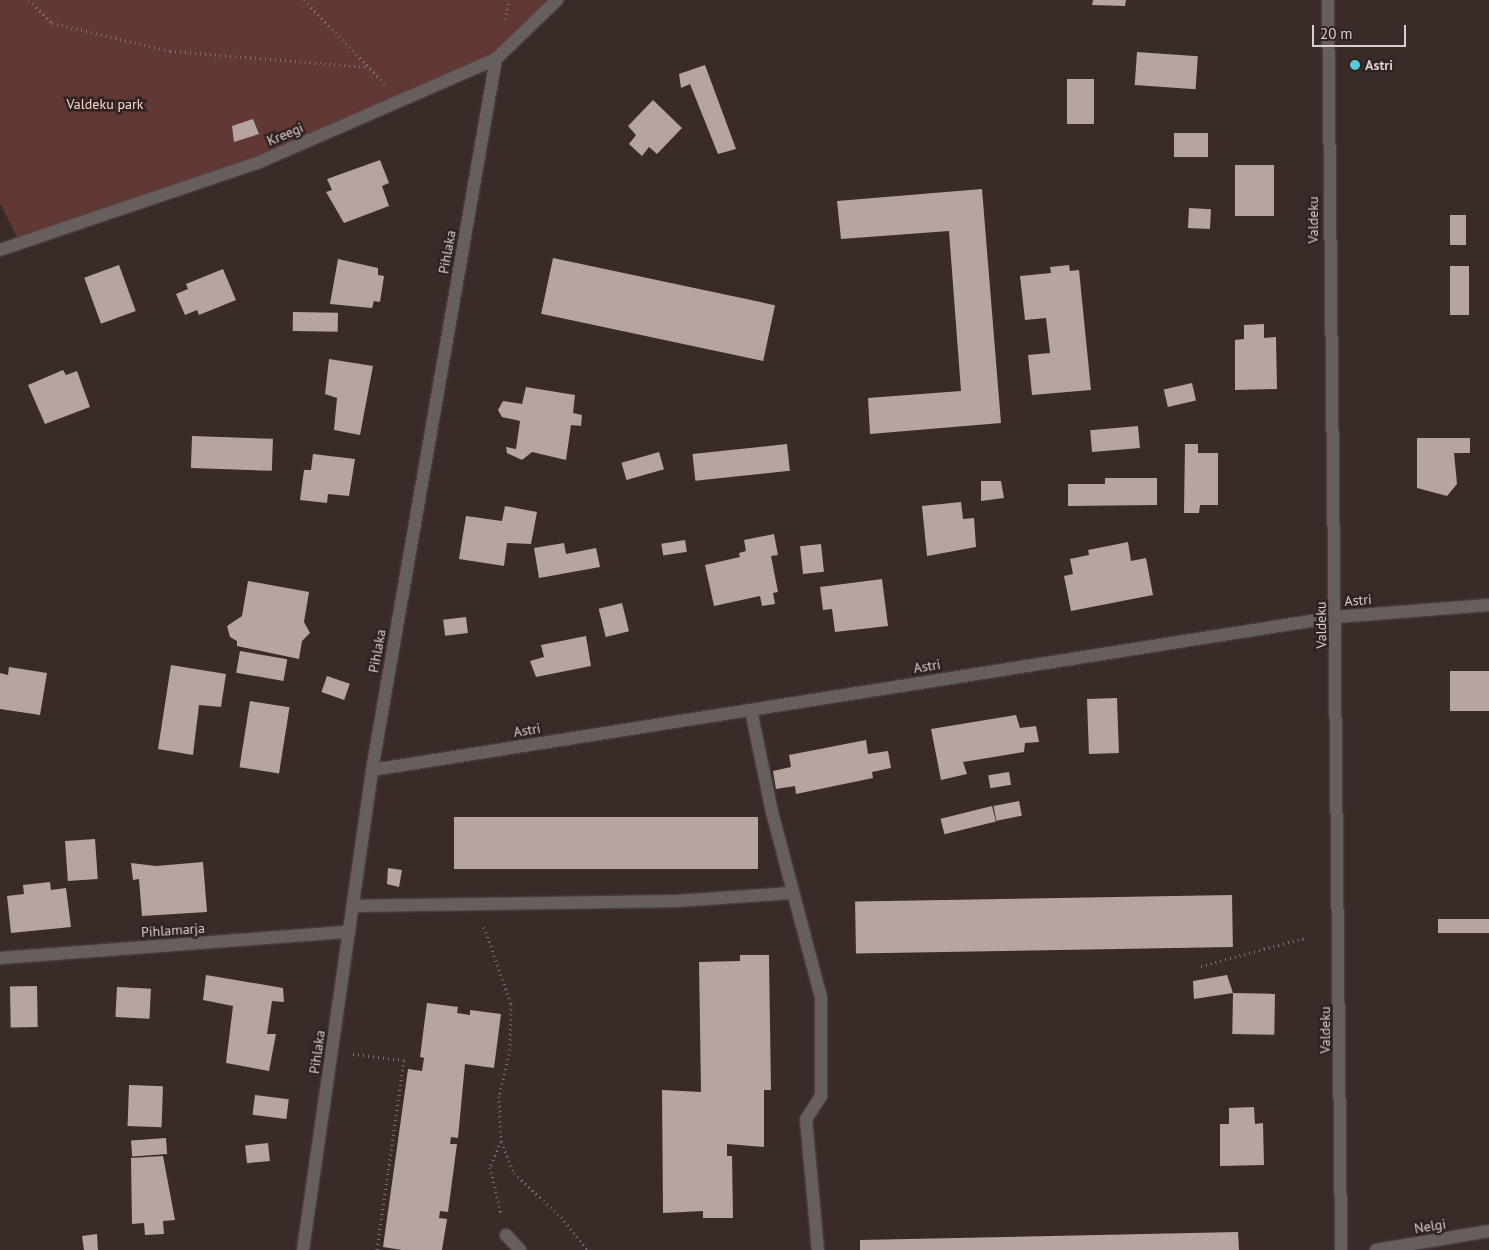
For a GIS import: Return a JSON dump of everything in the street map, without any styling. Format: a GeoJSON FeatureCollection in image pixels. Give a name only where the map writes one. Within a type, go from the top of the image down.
{"type":"FeatureCollection","features":[{"type":"Feature","properties":{"kind":"street","name":"Kreegi"},"geometry":{"type":"LineString","coordinates":[[0,250],[257,163],[496,59],[557,0]]}},
{"type":"Feature","properties":{"kind":"street","name":"Valdeku"},"geometry":{"type":"LineString","coordinates":[[1328,0],[1336,617],[1341,1250]]}},
{"type":"Feature","properties":{"kind":"street","name":"Pihlaka"},"geometry":{"type":"LineString","coordinates":[[303,1250],[372,770],[496,59]]}},
{"type":"Feature","properties":{"kind":"street","name":"Astri"},"geometry":{"type":"LineString","coordinates":[[372,770],[1336,617],[1489,605]]}},
{"type":"Feature","properties":{"kind":"street"},"geometry":{"type":"LineString","coordinates":[[751,710],[792,893],[821,997],[821,1096],[806,1119],[818,1250]]}},
{"type":"Feature","properties":{"kind":"street"},"geometry":{"type":"LineString","coordinates":[[352,906],[676,901],[792,893]]}},
{"type":"Feature","properties":{"kind":"street","name":"Pihlamarja"},"geometry":{"type":"LineString","coordinates":[[0,958],[349,932]]}},
{"type":"Feature","properties":{"kind":"street","name":"Nelgi"},"geometry":{"type":"LineString","coordinates":[[1376,1250],[1489,1231]]}},
{"type":"Feature","properties":{"kind":"street"},"geometry":{"type":"LineString","coordinates":[[506,1235],[520,1250]]}},
{"type":"Feature","properties":{"kind":"path"},"geometry":{"type":"LineString","coordinates":[[29,0],[52,23],[170,51],[366,67]]}},
{"type":"Feature","properties":{"kind":"path"},"geometry":{"type":"LineString","coordinates":[[304,0],[366,67],[401,100]]}},
{"type":"Feature","properties":{"kind":"path"},"geometry":{"type":"LineString","coordinates":[[478,904],[511,1004],[510,1049],[499,1096],[501,1140],[514,1173],[561,1217],[587,1250]]}},
{"type":"Feature","properties":{"kind":"path"},"geometry":{"type":"LineString","coordinates":[[1201,966],[1304,938]]}},
{"type":"Feature","properties":{"kind":"path"},"geometry":{"type":"LineString","coordinates":[[350,1054],[404,1060],[376,1250]]}},
{"type":"Feature","properties":{"kind":"path"},"geometry":{"type":"LineString","coordinates":[[501,1140],[490,1167],[506,1235]]}},
{"type":"Feature","properties":{"kind":"green space","name":"Valdeku park"},"geometry":{"type":"Polygon","coordinates":[[[0,0],[557,0],[496,59],[257,163],[20,243],[0,203],[0,0]]]}},
{"type":"Feature","properties":{"kind":"building"},"geometry":{"type":"Polygon","coordinates":[[[1093,0],[1126,0],[1125,6],[1092,5],[1093,0]]]}},
{"type":"Feature","properties":{"kind":"building"},"geometry":{"type":"Polygon","coordinates":[[[1137,52],[1198,56],[1196,89],[1135,85],[1137,52]]]}},
{"type":"Feature","properties":{"kind":"building"},"geometry":{"type":"Polygon","coordinates":[[[705,65],[736,149],[718,154],[690,84],[681,88],[679,74],[705,65]]]}},
{"type":"Feature","properties":{"kind":"building"},"geometry":{"type":"Polygon","coordinates":[[[1067,79],[1094,79],[1094,124],[1067,124],[1067,79]]]}},
{"type":"Feature","properties":{"kind":"building"},"geometry":{"type":"Polygon","coordinates":[[[653,100],[682,128],[657,154],[649,147],[642,156],[629,144],[636,135],[628,126],[653,100]]]}},
{"type":"Feature","properties":{"kind":"building"},"geometry":{"type":"Polygon","coordinates":[[[253,119],[259,134],[234,142],[232,126],[253,119]]]}},
{"type":"Feature","properties":{"kind":"building"},"geometry":{"type":"Polygon","coordinates":[[[1174,133],[1208,133],[1208,157],[1174,157],[1174,133]]]}},
{"type":"Feature","properties":{"kind":"building"},"geometry":{"type":"Polygon","coordinates":[[[380,160],[389,183],[382,186],[389,206],[344,223],[326,192],[332,190],[327,179],[380,160]]]}},
{"type":"Feature","properties":{"kind":"building"},"geometry":{"type":"Polygon","coordinates":[[[1235,165],[1274,165],[1274,216],[1235,216],[1235,165]]]}},
{"type":"Feature","properties":{"kind":"building"},"geometry":{"type":"Polygon","coordinates":[[[982,189],[1001,423],[870,434],[868,398],[961,391],[949,231],[841,239],[837,201],[982,189]]]}},
{"type":"Feature","properties":{"kind":"building"},"geometry":{"type":"Polygon","coordinates":[[[1189,208],[1211,209],[1210,229],[1188,228],[1189,208]]]}},
{"type":"Feature","properties":{"kind":"building"},"geometry":{"type":"Polygon","coordinates":[[[1450,215],[1466,215],[1466,245],[1450,245],[1450,215]]]}},
{"type":"Feature","properties":{"kind":"building"},"geometry":{"type":"Polygon","coordinates":[[[553,258],[775,305],[763,361],[541,314],[553,258]]]}},
{"type":"Feature","properties":{"kind":"building"},"geometry":{"type":"Polygon","coordinates":[[[338,259],[378,268],[378,275],[384,276],[380,302],[374,301],[372,308],[330,304],[338,259]]]}},
{"type":"Feature","properties":{"kind":"building"},"geometry":{"type":"Polygon","coordinates":[[[119,265],[136,311],[101,324],[84,278],[119,265]]]}},
{"type":"Feature","properties":{"kind":"building"},"geometry":{"type":"Polygon","coordinates":[[[1069,265],[1070,271],[1079,270],[1091,390],[1032,395],[1028,355],[1050,353],[1046,318],[1025,320],[1020,276],[1051,273],[1050,267],[1069,265]]]}},
{"type":"Feature","properties":{"kind":"building"},"geometry":{"type":"Polygon","coordinates":[[[1450,266],[1469,266],[1469,315],[1450,315],[1450,266]]]}},
{"type":"Feature","properties":{"kind":"building"},"geometry":{"type":"Polygon","coordinates":[[[223,269],[236,300],[199,315],[197,310],[185,315],[176,294],[188,289],[186,284],[223,269]]]}},
{"type":"Feature","properties":{"kind":"building"},"geometry":{"type":"Polygon","coordinates":[[[293,312],[338,313],[338,332],[293,331],[293,312]]]}},
{"type":"Feature","properties":{"kind":"building"},"geometry":{"type":"Polygon","coordinates":[[[1264,324],[1264,338],[1276,337],[1277,389],[1235,390],[1235,340],[1244,339],[1244,325],[1264,324]]]}},
{"type":"Feature","properties":{"kind":"building"},"geometry":{"type":"Polygon","coordinates":[[[329,359],[373,366],[360,435],[334,430],[337,398],[325,394],[329,359]]]}},
{"type":"Feature","properties":{"kind":"building"},"geometry":{"type":"Polygon","coordinates":[[[63,370],[66,375],[77,371],[90,407],[45,424],[28,385],[63,370]]]}},
{"type":"Feature","properties":{"kind":"building"},"geometry":{"type":"Polygon","coordinates":[[[1192,383],[1196,401],[1168,407],[1164,390],[1192,383]]]}},
{"type":"Feature","properties":{"kind":"building"},"geometry":{"type":"Polygon","coordinates":[[[526,387],[575,395],[573,413],[582,415],[581,426],[571,425],[566,460],[532,452],[522,460],[507,453],[506,447],[516,449],[520,421],[502,417],[498,410],[503,401],[522,404],[526,387]]]}},
{"type":"Feature","properties":{"kind":"building"},"geometry":{"type":"Polygon","coordinates":[[[1138,426],[1140,448],[1092,452],[1090,430],[1138,426]]]}},
{"type":"Feature","properties":{"kind":"building"},"geometry":{"type":"Polygon","coordinates":[[[192,436],[273,439],[272,471],[191,468],[192,436]]]}},
{"type":"Feature","properties":{"kind":"building"},"geometry":{"type":"Polygon","coordinates":[[[1417,438],[1470,438],[1470,453],[1454,453],[1457,484],[1447,496],[1417,488],[1417,438]]]}},
{"type":"Feature","properties":{"kind":"building"},"geometry":{"type":"Polygon","coordinates":[[[787,444],[790,471],[695,481],[693,454],[787,444]]]}},
{"type":"Feature","properties":{"kind":"building"},"geometry":{"type":"Polygon","coordinates":[[[1185,444],[1198,444],[1198,453],[1218,453],[1218,505],[1200,505],[1199,513],[1184,513],[1185,444]]]}},
{"type":"Feature","properties":{"kind":"building"},"geometry":{"type":"Polygon","coordinates":[[[659,452],[664,469],[626,480],[622,463],[659,452]]]}},
{"type":"Feature","properties":{"kind":"building"},"geometry":{"type":"Polygon","coordinates":[[[313,454],[355,459],[349,496],[328,494],[327,503],[300,500],[304,470],[311,470],[313,454]]]}},
{"type":"Feature","properties":{"kind":"building"},"geometry":{"type":"Polygon","coordinates":[[[1105,478],[1157,478],[1157,505],[1068,506],[1068,484],[1105,484],[1105,478]]]}},
{"type":"Feature","properties":{"kind":"building"},"geometry":{"type":"Polygon","coordinates":[[[981,481],[1001,481],[1004,498],[981,501],[981,481]]]}},
{"type":"Feature","properties":{"kind":"building"},"geometry":{"type":"Polygon","coordinates":[[[961,502],[963,519],[974,518],[976,547],[927,556],[922,506],[961,502]]]}},
{"type":"Feature","properties":{"kind":"building"},"geometry":{"type":"Polygon","coordinates":[[[505,506],[537,512],[531,544],[507,543],[504,566],[459,559],[466,516],[502,521],[505,506]]]}},
{"type":"Feature","properties":{"kind":"building"},"geometry":{"type":"Polygon","coordinates":[[[774,534],[778,555],[771,556],[778,592],[773,593],[775,604],[762,606],[760,596],[714,606],[705,565],[740,557],[739,553],[746,551],[744,540],[774,534]]]}},
{"type":"Feature","properties":{"kind":"building"},"geometry":{"type":"Polygon","coordinates":[[[685,540],[687,552],[663,556],[661,544],[685,540]]]}},
{"type":"Feature","properties":{"kind":"building"},"geometry":{"type":"Polygon","coordinates":[[[1128,542],[1131,561],[1146,558],[1153,595],[1071,611],[1064,576],[1073,574],[1070,559],[1089,555],[1088,550],[1128,542]]]}},
{"type":"Feature","properties":{"kind":"building"},"geometry":{"type":"Polygon","coordinates":[[[564,543],[566,554],[596,548],[600,567],[539,578],[534,548],[564,543]]]}},
{"type":"Feature","properties":{"kind":"building"},"geometry":{"type":"Polygon","coordinates":[[[821,544],[824,572],[803,574],[800,546],[821,544]]]}},
{"type":"Feature","properties":{"kind":"building"},"geometry":{"type":"Polygon","coordinates":[[[882,579],[888,626],[835,632],[832,609],[823,610],[820,587],[882,579]]]}},
{"type":"Feature","properties":{"kind":"building"},"geometry":{"type":"Polygon","coordinates":[[[248,581],[309,592],[304,622],[310,633],[302,641],[299,659],[237,646],[237,641],[230,637],[227,626],[242,616],[248,581]]]}},
{"type":"Feature","properties":{"kind":"building"},"geometry":{"type":"Polygon","coordinates":[[[622,603],[629,631],[606,637],[599,609],[622,603]]]}},
{"type":"Feature","properties":{"kind":"building"},"geometry":{"type":"Polygon","coordinates":[[[466,617],[468,633],[445,636],[443,620],[466,617]]]}},
{"type":"Feature","properties":{"kind":"building"},"geometry":{"type":"Polygon","coordinates":[[[586,636],[591,666],[536,677],[530,661],[544,657],[541,645],[586,636]]]}},
{"type":"Feature","properties":{"kind":"building"},"geometry":{"type":"Polygon","coordinates":[[[240,651],[287,659],[283,681],[236,673],[240,651]]]}},
{"type":"Feature","properties":{"kind":"building"},"geometry":{"type":"Polygon","coordinates":[[[171,665],[226,674],[221,707],[199,705],[193,755],[158,749],[171,665]]]}},
{"type":"Feature","properties":{"kind":"building"},"geometry":{"type":"Polygon","coordinates":[[[9,667],[47,673],[40,715],[0,709],[0,673],[8,675],[9,667]]]}},
{"type":"Feature","properties":{"kind":"building"},"geometry":{"type":"Polygon","coordinates":[[[1450,671],[1489,671],[1489,711],[1450,711],[1450,671]]]}},
{"type":"Feature","properties":{"kind":"building"},"geometry":{"type":"Polygon","coordinates":[[[327,676],[350,684],[344,700],[321,692],[327,676]]]}},
{"type":"Feature","properties":{"kind":"building"},"geometry":{"type":"Polygon","coordinates":[[[1117,698],[1119,753],[1089,754],[1087,699],[1117,698]]]}},
{"type":"Feature","properties":{"kind":"building"},"geometry":{"type":"Polygon","coordinates":[[[250,701],[290,707],[279,773],[240,767],[250,701]]]}},
{"type":"Feature","properties":{"kind":"building"},"geometry":{"type":"Polygon","coordinates":[[[1016,715],[1020,728],[1036,726],[1039,742],[1025,743],[1024,752],[963,762],[967,774],[941,780],[931,729],[1016,715]]]}},
{"type":"Feature","properties":{"kind":"building"},"geometry":{"type":"Polygon","coordinates":[[[866,740],[868,754],[888,751],[891,768],[872,772],[873,778],[796,794],[795,786],[776,789],[773,771],[791,767],[789,755],[866,740]]]}},
{"type":"Feature","properties":{"kind":"building"},"geometry":{"type":"Polygon","coordinates":[[[1009,772],[1011,785],[990,788],[988,775],[1009,772]]]}},
{"type":"Feature","properties":{"kind":"building"},"geometry":{"type":"Polygon","coordinates":[[[1019,801],[1022,816],[996,821],[993,806],[1019,801]]]}},
{"type":"Feature","properties":{"kind":"building"},"geometry":{"type":"Polygon","coordinates":[[[992,806],[996,822],[944,834],[941,819],[992,806]]]}},
{"type":"Feature","properties":{"kind":"building"},"geometry":{"type":"Polygon","coordinates":[[[454,817],[758,817],[758,869],[454,869],[454,817]]]}},
{"type":"Feature","properties":{"kind":"building"},"geometry":{"type":"Polygon","coordinates":[[[95,839],[98,879],[68,881],[65,841],[95,839]]]}},
{"type":"Feature","properties":{"kind":"building"},"geometry":{"type":"Polygon","coordinates":[[[203,862],[207,912],[142,916],[139,879],[133,880],[131,863],[156,866],[203,862]]]}},
{"type":"Feature","properties":{"kind":"building"},"geometry":{"type":"Polygon","coordinates":[[[388,868],[402,870],[399,887],[387,884],[388,868]]]}},
{"type":"Feature","properties":{"kind":"building"},"geometry":{"type":"Polygon","coordinates":[[[50,882],[51,890],[66,888],[71,927],[11,933],[7,896],[24,894],[23,885],[50,882]]]}},
{"type":"Feature","properties":{"kind":"building"},"geometry":{"type":"Polygon","coordinates":[[[1232,895],[1233,947],[856,954],[855,902],[1232,895]]]}},
{"type":"Feature","properties":{"kind":"building"},"geometry":{"type":"Polygon","coordinates":[[[1438,919],[1489,919],[1489,933],[1438,933],[1438,919]]]}},
{"type":"Feature","properties":{"kind":"building"},"geometry":{"type":"Polygon","coordinates":[[[740,955],[769,955],[771,1090],[764,1090],[764,1147],[727,1144],[727,1156],[732,1156],[733,1218],[703,1218],[703,1211],[663,1213],[662,1090],[701,1092],[699,962],[740,961],[740,955]]]}},
{"type":"Feature","properties":{"kind":"building"},"geometry":{"type":"Polygon","coordinates":[[[206,975],[283,988],[284,1002],[272,1001],[267,1034],[276,1034],[269,1071],[226,1063],[233,1006],[203,1000],[206,975]]]}},
{"type":"Feature","properties":{"kind":"building"},"geometry":{"type":"Polygon","coordinates":[[[1227,975],[1233,993],[1194,999],[1193,981],[1227,975]]]}},
{"type":"Feature","properties":{"kind":"building"},"geometry":{"type":"Polygon","coordinates":[[[10,986],[37,986],[38,1027],[11,1027],[10,986]]]}},
{"type":"Feature","properties":{"kind":"building"},"geometry":{"type":"Polygon","coordinates":[[[117,987],[151,989],[149,1019],[115,1017],[117,987]]]}},
{"type":"Feature","properties":{"kind":"building"},"geometry":{"type":"Polygon","coordinates":[[[1233,993],[1275,994],[1274,1035],[1232,1034],[1233,993]]]}},
{"type":"Feature","properties":{"kind":"building"},"geometry":{"type":"Polygon","coordinates":[[[427,1003],[458,1007],[457,1013],[470,1015],[470,1010],[501,1014],[494,1068],[465,1064],[458,1138],[451,1137],[450,1144],[457,1144],[448,1212],[440,1211],[439,1218],[447,1219],[442,1250],[402,1250],[383,1247],[408,1069],[422,1071],[424,1058],[420,1057],[427,1003]]]}},
{"type":"Feature","properties":{"kind":"building"},"geometry":{"type":"Polygon","coordinates":[[[129,1085],[163,1086],[162,1127],[128,1126],[129,1085]]]}},
{"type":"Feature","properties":{"kind":"building"},"geometry":{"type":"Polygon","coordinates":[[[255,1095],[289,1099],[286,1119],[253,1115],[255,1095]]]}},
{"type":"Feature","properties":{"kind":"building"},"geometry":{"type":"Polygon","coordinates":[[[1254,1107],[1255,1124],[1263,1123],[1264,1165],[1220,1166],[1220,1124],[1229,1124],[1229,1108],[1254,1107]]]}},
{"type":"Feature","properties":{"kind":"building"},"geometry":{"type":"Polygon","coordinates":[[[166,1138],[167,1154],[132,1156],[131,1140],[166,1138]]]}},
{"type":"Feature","properties":{"kind":"building"},"geometry":{"type":"Polygon","coordinates":[[[268,1143],[270,1161],[247,1163],[245,1145],[268,1143]]]}},
{"type":"Feature","properties":{"kind":"building"},"geometry":{"type":"Polygon","coordinates":[[[163,1156],[175,1220],[163,1221],[164,1234],[145,1235],[144,1223],[132,1224],[131,1158],[163,1156]]]}},
{"type":"Feature","properties":{"kind":"building"},"geometry":{"type":"Polygon","coordinates":[[[1238,1232],[1239,1250],[860,1250],[860,1240],[1238,1232]]]}},
{"type":"Feature","properties":{"kind":"building"},"geometry":{"type":"Polygon","coordinates":[[[97,1234],[98,1250],[84,1250],[82,1236],[97,1234]]]}},
{"type":"Feature","properties":{"kind":"place","name":"Astri"},"geometry":{"type":"Point","coordinates":[1355,65]}}]}
